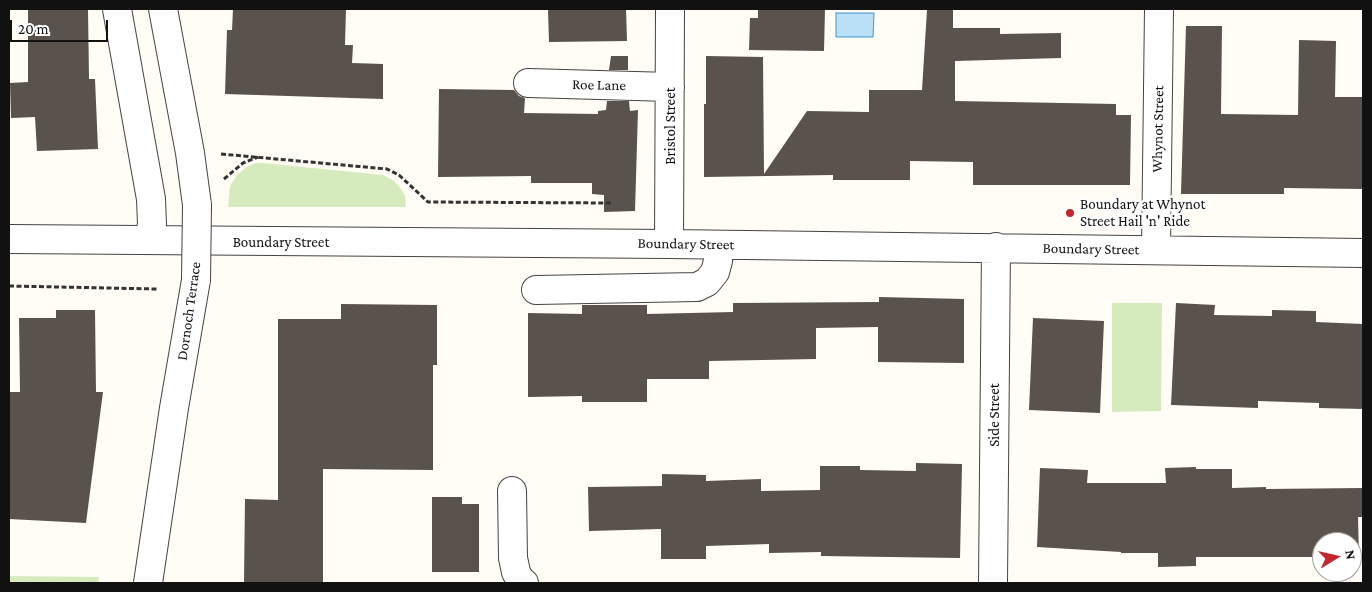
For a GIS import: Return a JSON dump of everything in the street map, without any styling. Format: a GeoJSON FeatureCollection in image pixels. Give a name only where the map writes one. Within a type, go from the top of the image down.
{"type":"FeatureCollection","features":[{"type":"Feature","properties":{"kind":"street"},"geometry":{"type":"LineString","coordinates":[[117,9],[151,199],[152,224],[150,240]]}},
{"type":"Feature","properties":{"kind":"street","name":"Dornoch Terrace"},"geometry":{"type":"LineString","coordinates":[[148,583],[174,408],[196,280],[197,205],[190,154],[163,9]]}},
{"type":"Feature","properties":{"kind":"street","name":"Bristol Street"},"geometry":{"type":"LineString","coordinates":[[669,244],[670,9]]}},
{"type":"Feature","properties":{"kind":"street","name":"Whynot Street"},"geometry":{"type":"LineString","coordinates":[[1156,250],[1159,9]]}},
{"type":"Feature","properties":{"kind":"street","name":"Roe Lane"},"geometry":{"type":"LineString","coordinates":[[528,83],[670,87]]}},
{"type":"Feature","properties":{"kind":"street","name":"Boundary Street"},"geometry":{"type":"LineString","coordinates":[[9,239],[1363,252]]}},
{"type":"Feature","properties":{"kind":"street"},"geometry":{"type":"LineString","coordinates":[[536,290],[697,287],[707,282],[715,272],[718,261],[718,245]]}},
{"type":"Feature","properties":{"kind":"street","name":"Side Street"},"geometry":{"type":"LineString","coordinates":[[993,583],[996,247]]}},
{"type":"Feature","properties":{"kind":"street"},"geometry":{"type":"LineString","coordinates":[[512,491],[513,558],[516,572],[524,583]]}},
{"type":"Feature","properties":{"kind":"path"},"geometry":{"type":"LineString","coordinates":[[221,154],[386,169],[400,175],[428,202],[612,203]]}},
{"type":"Feature","properties":{"kind":"path"},"geometry":{"type":"LineString","coordinates":[[223,179],[243,163],[261,157]]}},
{"type":"Feature","properties":{"kind":"path"},"geometry":{"type":"LineString","coordinates":[[9,286],[157,289]]}},
{"type":"Feature","properties":{"kind":"green space"},"geometry":{"type":"Polygon","coordinates":[[[255,163],[383,175],[394,181],[401,189],[405,196],[406,207],[228,207],[230,186],[237,175],[255,163]]]}},
{"type":"Feature","properties":{"kind":"green space"},"geometry":{"type":"Polygon","coordinates":[[[1112,303],[1162,303],[1161,411],[1112,412],[1112,303]]]}},
{"type":"Feature","properties":{"kind":"green space"},"geometry":{"type":"Polygon","coordinates":[[[9,576],[99,577],[98,583],[9,583],[9,576]]]}},
{"type":"Feature","properties":{"kind":"water"},"geometry":{"type":"Polygon","coordinates":[[[836,13],[874,13],[873,37],[836,37],[836,13]]]}},
{"type":"Feature","properties":{"kind":"building"},"geometry":{"type":"Polygon","coordinates":[[[28,9],[88,9],[89,79],[95,79],[98,149],[37,151],[35,117],[11,118],[10,83],[28,82],[28,9]]]}},
{"type":"Feature","properties":{"kind":"building"},"geometry":{"type":"Polygon","coordinates":[[[233,9],[346,9],[345,45],[353,45],[352,63],[383,64],[383,99],[225,94],[227,30],[232,30],[233,9]]]}},
{"type":"Feature","properties":{"kind":"building"},"geometry":{"type":"Polygon","coordinates":[[[548,9],[626,9],[627,41],[549,42],[548,9]]]}},
{"type":"Feature","properties":{"kind":"building"},"geometry":{"type":"Polygon","coordinates":[[[758,9],[825,9],[824,51],[749,50],[750,18],[758,18],[758,9]]]}},
{"type":"Feature","properties":{"kind":"building"},"geometry":{"type":"Polygon","coordinates":[[[953,9],[953,28],[1000,28],[1000,34],[1061,33],[1061,58],[955,61],[955,101],[1116,104],[1116,115],[1131,115],[1130,185],[973,185],[973,162],[910,161],[910,180],[833,180],[833,175],[704,177],[706,56],[763,57],[764,174],[807,111],[869,112],[869,90],[922,90],[927,10],[953,9]]]}},
{"type":"Feature","properties":{"kind":"building"},"geometry":{"type":"Polygon","coordinates":[[[1186,26],[1222,26],[1221,114],[1298,115],[1299,40],[1336,41],[1335,97],[1363,97],[1363,189],[1284,188],[1284,194],[1181,194],[1186,26]]]}},
{"type":"Feature","properties":{"kind":"building"},"geometry":{"type":"Polygon","coordinates":[[[611,56],[628,56],[628,70],[609,70],[611,56]]]}},
{"type":"Feature","properties":{"kind":"building"},"geometry":{"type":"Polygon","coordinates":[[[439,89],[514,90],[519,96],[525,98],[524,113],[598,114],[598,111],[606,110],[607,101],[629,101],[630,111],[638,110],[635,211],[604,212],[604,195],[592,194],[592,183],[531,183],[531,176],[438,177],[439,89]]]}},
{"type":"Feature","properties":{"kind":"building"},"geometry":{"type":"Polygon","coordinates":[[[879,297],[964,299],[964,363],[878,362],[878,327],[816,328],[816,359],[709,361],[709,379],[647,379],[647,402],[582,402],[582,396],[528,397],[528,313],[582,314],[582,305],[647,305],[647,314],[733,312],[733,303],[879,302],[879,297]]]}},
{"type":"Feature","properties":{"kind":"building"},"geometry":{"type":"Polygon","coordinates":[[[1176,303],[1215,305],[1214,315],[1272,316],[1272,310],[1316,311],[1316,322],[1363,324],[1363,409],[1319,408],[1319,403],[1258,401],[1258,408],[1171,405],[1176,303]]]}},
{"type":"Feature","properties":{"kind":"building"},"geometry":{"type":"Polygon","coordinates":[[[341,304],[437,305],[437,365],[433,365],[433,470],[323,469],[323,583],[244,583],[245,499],[278,500],[278,319],[341,319],[341,304]]]}},
{"type":"Feature","properties":{"kind":"building"},"geometry":{"type":"Polygon","coordinates":[[[56,310],[95,310],[96,392],[103,392],[86,523],[9,519],[9,392],[20,392],[19,318],[56,318],[56,310]]]}},
{"type":"Feature","properties":{"kind":"building"},"geometry":{"type":"Polygon","coordinates":[[[1033,318],[1104,321],[1100,413],[1029,410],[1033,318]]]}},
{"type":"Feature","properties":{"kind":"building"},"geometry":{"type":"Polygon","coordinates":[[[916,463],[962,464],[960,558],[821,556],[821,552],[769,553],[769,544],[706,546],[706,559],[661,559],[661,529],[589,531],[588,487],[662,486],[662,474],[706,475],[706,481],[761,479],[761,491],[820,490],[820,466],[860,466],[860,470],[916,471],[916,463]]]}},
{"type":"Feature","properties":{"kind":"building"},"geometry":{"type":"Polygon","coordinates":[[[1040,468],[1088,470],[1087,483],[1166,483],[1165,468],[1232,469],[1232,488],[1363,488],[1363,517],[1358,517],[1358,532],[1312,532],[1312,557],[1196,557],[1196,566],[1158,567],[1158,553],[1121,553],[1037,547],[1040,468]]]}},
{"type":"Feature","properties":{"kind":"building"},"geometry":{"type":"Polygon","coordinates":[[[432,497],[462,497],[462,504],[479,504],[479,572],[432,572],[432,497]]]}},
{"type":"Feature","properties":{"kind":"place","name":"Boundary at Whynot Street Hail 'n' Ride"},"geometry":{"type":"Point","coordinates":[1070,213]}}]}
